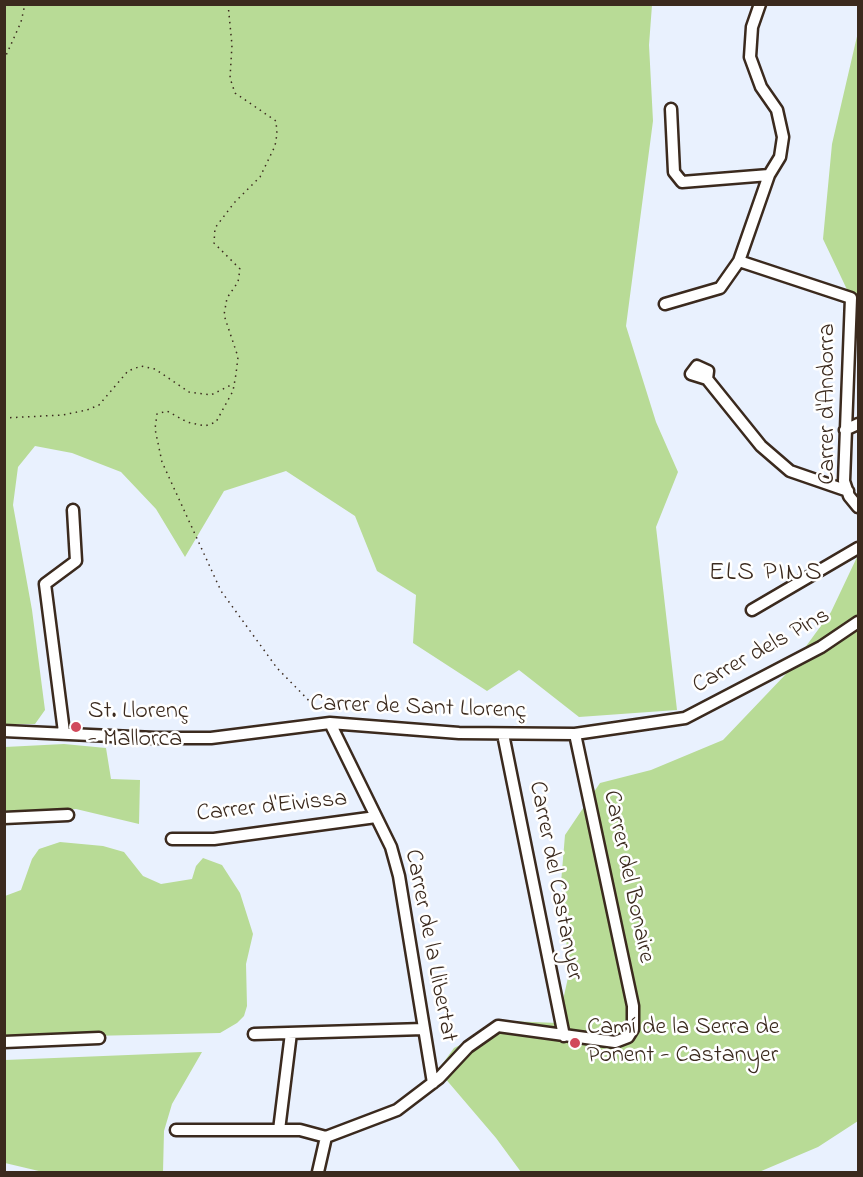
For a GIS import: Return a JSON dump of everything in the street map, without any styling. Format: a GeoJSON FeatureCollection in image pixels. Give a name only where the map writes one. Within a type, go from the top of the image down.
{"type":"FeatureCollection","features":[{"type":"Feature","properties":{"kind":"street"},"geometry":{"type":"LineString","coordinates":[[665,304],[720,288],[739,261],[769,175],[780,157],[783,137],[777,110],[761,87],[750,57],[752,27],[760,4]]}},
{"type":"Feature","properties":{"kind":"street"},"geometry":{"type":"LineString","coordinates":[[671,110],[674,172],[682,182],[769,175]]}},
{"type":"Feature","properties":{"kind":"street"},"geometry":{"type":"LineString","coordinates":[[739,261],[855,297]]}},
{"type":"Feature","properties":{"kind":"street","name":"Carrer d'Andorra"},"geometry":{"type":"LineString","coordinates":[[855,297],[845,430],[844,481],[858,507]]}},
{"type":"Feature","properties":{"kind":"street"},"geometry":{"type":"LineString","coordinates":[[707,379],[761,446],[790,471],[848,492]]}},
{"type":"Feature","properties":{"kind":"street"},"geometry":{"type":"LineString","coordinates":[[845,430],[858,424]]}},
{"type":"Feature","properties":{"kind":"street"},"geometry":{"type":"LineString","coordinates":[[64,732],[45,584],[76,561],[73,510]]}},
{"type":"Feature","properties":{"kind":"street"},"geometry":{"type":"LineString","coordinates":[[752,610],[858,548]]}},
{"type":"Feature","properties":{"kind":"street","name":"Carrer dels Pins"},"geometry":{"type":"LineString","coordinates":[[685,718],[821,647],[858,622]]}},
{"type":"Feature","properties":{"kind":"street","name":"Carrer de Sant Llorenç"},"geometry":{"type":"LineString","coordinates":[[4,731],[155,738],[211,738],[330,723],[459,733],[575,734],[685,718]]}},
{"type":"Feature","properties":{"kind":"street","name":"Carrer de la Llibertat"},"geometry":{"type":"LineString","coordinates":[[330,723],[391,847],[399,876],[433,1083]]}},
{"type":"Feature","properties":{"kind":"street","name":"Carrer del Castanyer"},"geometry":{"type":"LineString","coordinates":[[503,734],[564,1036]]}},
{"type":"Feature","properties":{"kind":"street","name":"Carrer del Bonaire"},"geometry":{"type":"LineString","coordinates":[[564,1036],[615,1042],[628,1037],[633,1029],[633,1006],[575,734]]}},
{"type":"Feature","properties":{"kind":"street"},"geometry":{"type":"LineString","coordinates":[[4,818],[68,814]]}},
{"type":"Feature","properties":{"kind":"street","name":"Carrer d'Eivissa"},"geometry":{"type":"LineString","coordinates":[[172,839],[214,839],[376,817]]}},
{"type":"Feature","properties":{"kind":"street"},"geometry":{"type":"LineString","coordinates":[[176,1130],[300,1130],[326,1137],[397,1110],[433,1083],[468,1047],[498,1026],[564,1036]]}},
{"type":"Feature","properties":{"kind":"street"},"geometry":{"type":"LineString","coordinates":[[254,1034],[424,1029]]}},
{"type":"Feature","properties":{"kind":"street"},"geometry":{"type":"LineString","coordinates":[[279,1130],[291,1033]]}},
{"type":"Feature","properties":{"kind":"street"},"geometry":{"type":"LineString","coordinates":[[4,1042],[99,1038]]}},
{"type":"Feature","properties":{"kind":"street"},"geometry":{"type":"LineString","coordinates":[[318,1173],[326,1137]]}},
{"type":"Feature","properties":{"kind":"path"},"geometry":{"type":"LineString","coordinates":[[4,60],[21,22],[25,4]]}},
{"type":"Feature","properties":{"kind":"path"},"geometry":{"type":"LineString","coordinates":[[228,4],[232,45],[230,78],[235,93],[276,121],[276,146],[260,177],[234,203],[215,228],[214,243],[240,269],[238,282],[227,298],[224,315],[238,357],[234,384],[216,422],[205,426],[187,422],[167,411],[157,414],[155,429],[162,462],[221,591],[276,668],[330,723]]}},
{"type":"Feature","properties":{"kind":"path"},"geometry":{"type":"LineString","coordinates":[[4,418],[63,415],[93,408],[99,405],[128,371],[141,366],[155,369],[189,392],[211,395],[234,384]]}},
{"type":"Feature","properties":{"kind":"green space"},"geometry":{"type":"Polygon","coordinates":[[[4,5],[652,5],[649,45],[653,121],[626,326],[656,422],[678,472],[656,527],[677,710],[579,717],[519,670],[487,691],[413,643],[416,595],[377,571],[355,516],[286,471],[224,491],[185,557],[156,509],[121,472],[72,453],[35,446],[18,467],[13,505],[32,610],[45,710],[35,724],[5,724],[4,5]]]}},
{"type":"Feature","properties":{"kind":"green space"},"geometry":{"type":"Polygon","coordinates":[[[858,32],[858,335],[851,298],[823,239],[832,144],[858,32]]]}},
{"type":"Feature","properties":{"kind":"green space"},"geometry":{"type":"Polygon","coordinates":[[[858,555],[858,1121],[818,1147],[759,1172],[521,1172],[496,1138],[438,1070],[454,1048],[508,1021],[558,1023],[569,973],[561,883],[565,835],[600,783],[651,770],[723,740],[785,675],[831,612],[858,555]]]}},
{"type":"Feature","properties":{"kind":"green space"},"geometry":{"type":"Polygon","coordinates":[[[64,744],[106,748],[111,779],[140,780],[139,824],[76,809],[5,813],[5,747],[64,744]]]}},
{"type":"Feature","properties":{"kind":"green space"},"geometry":{"type":"Polygon","coordinates":[[[60,842],[103,846],[124,852],[143,876],[161,884],[192,879],[196,866],[203,858],[222,865],[240,893],[253,934],[246,964],[247,1006],[244,1016],[220,1033],[5,1038],[5,896],[21,890],[32,859],[39,849],[60,842]]]}},
{"type":"Feature","properties":{"kind":"green space"},"geometry":{"type":"Polygon","coordinates":[[[202,1052],[172,1104],[164,1131],[163,1172],[43,1172],[5,1163],[5,1060],[202,1052]]]}},
{"type":"Feature","properties":{"kind":"place","name":"St. Llorenç - Mallorca"},"geometry":{"type":"Point","coordinates":[76,727]}},
{"type":"Feature","properties":{"kind":"place","name":"Camí de la Serra de Ponent - Castanyer"},"geometry":{"type":"Point","coordinates":[575,1043]}},
{"type":"Feature","properties":{"kind":"district","name":"ELS PINS"},"geometry":{"type":"Point","coordinates":[766,575]}}]}
